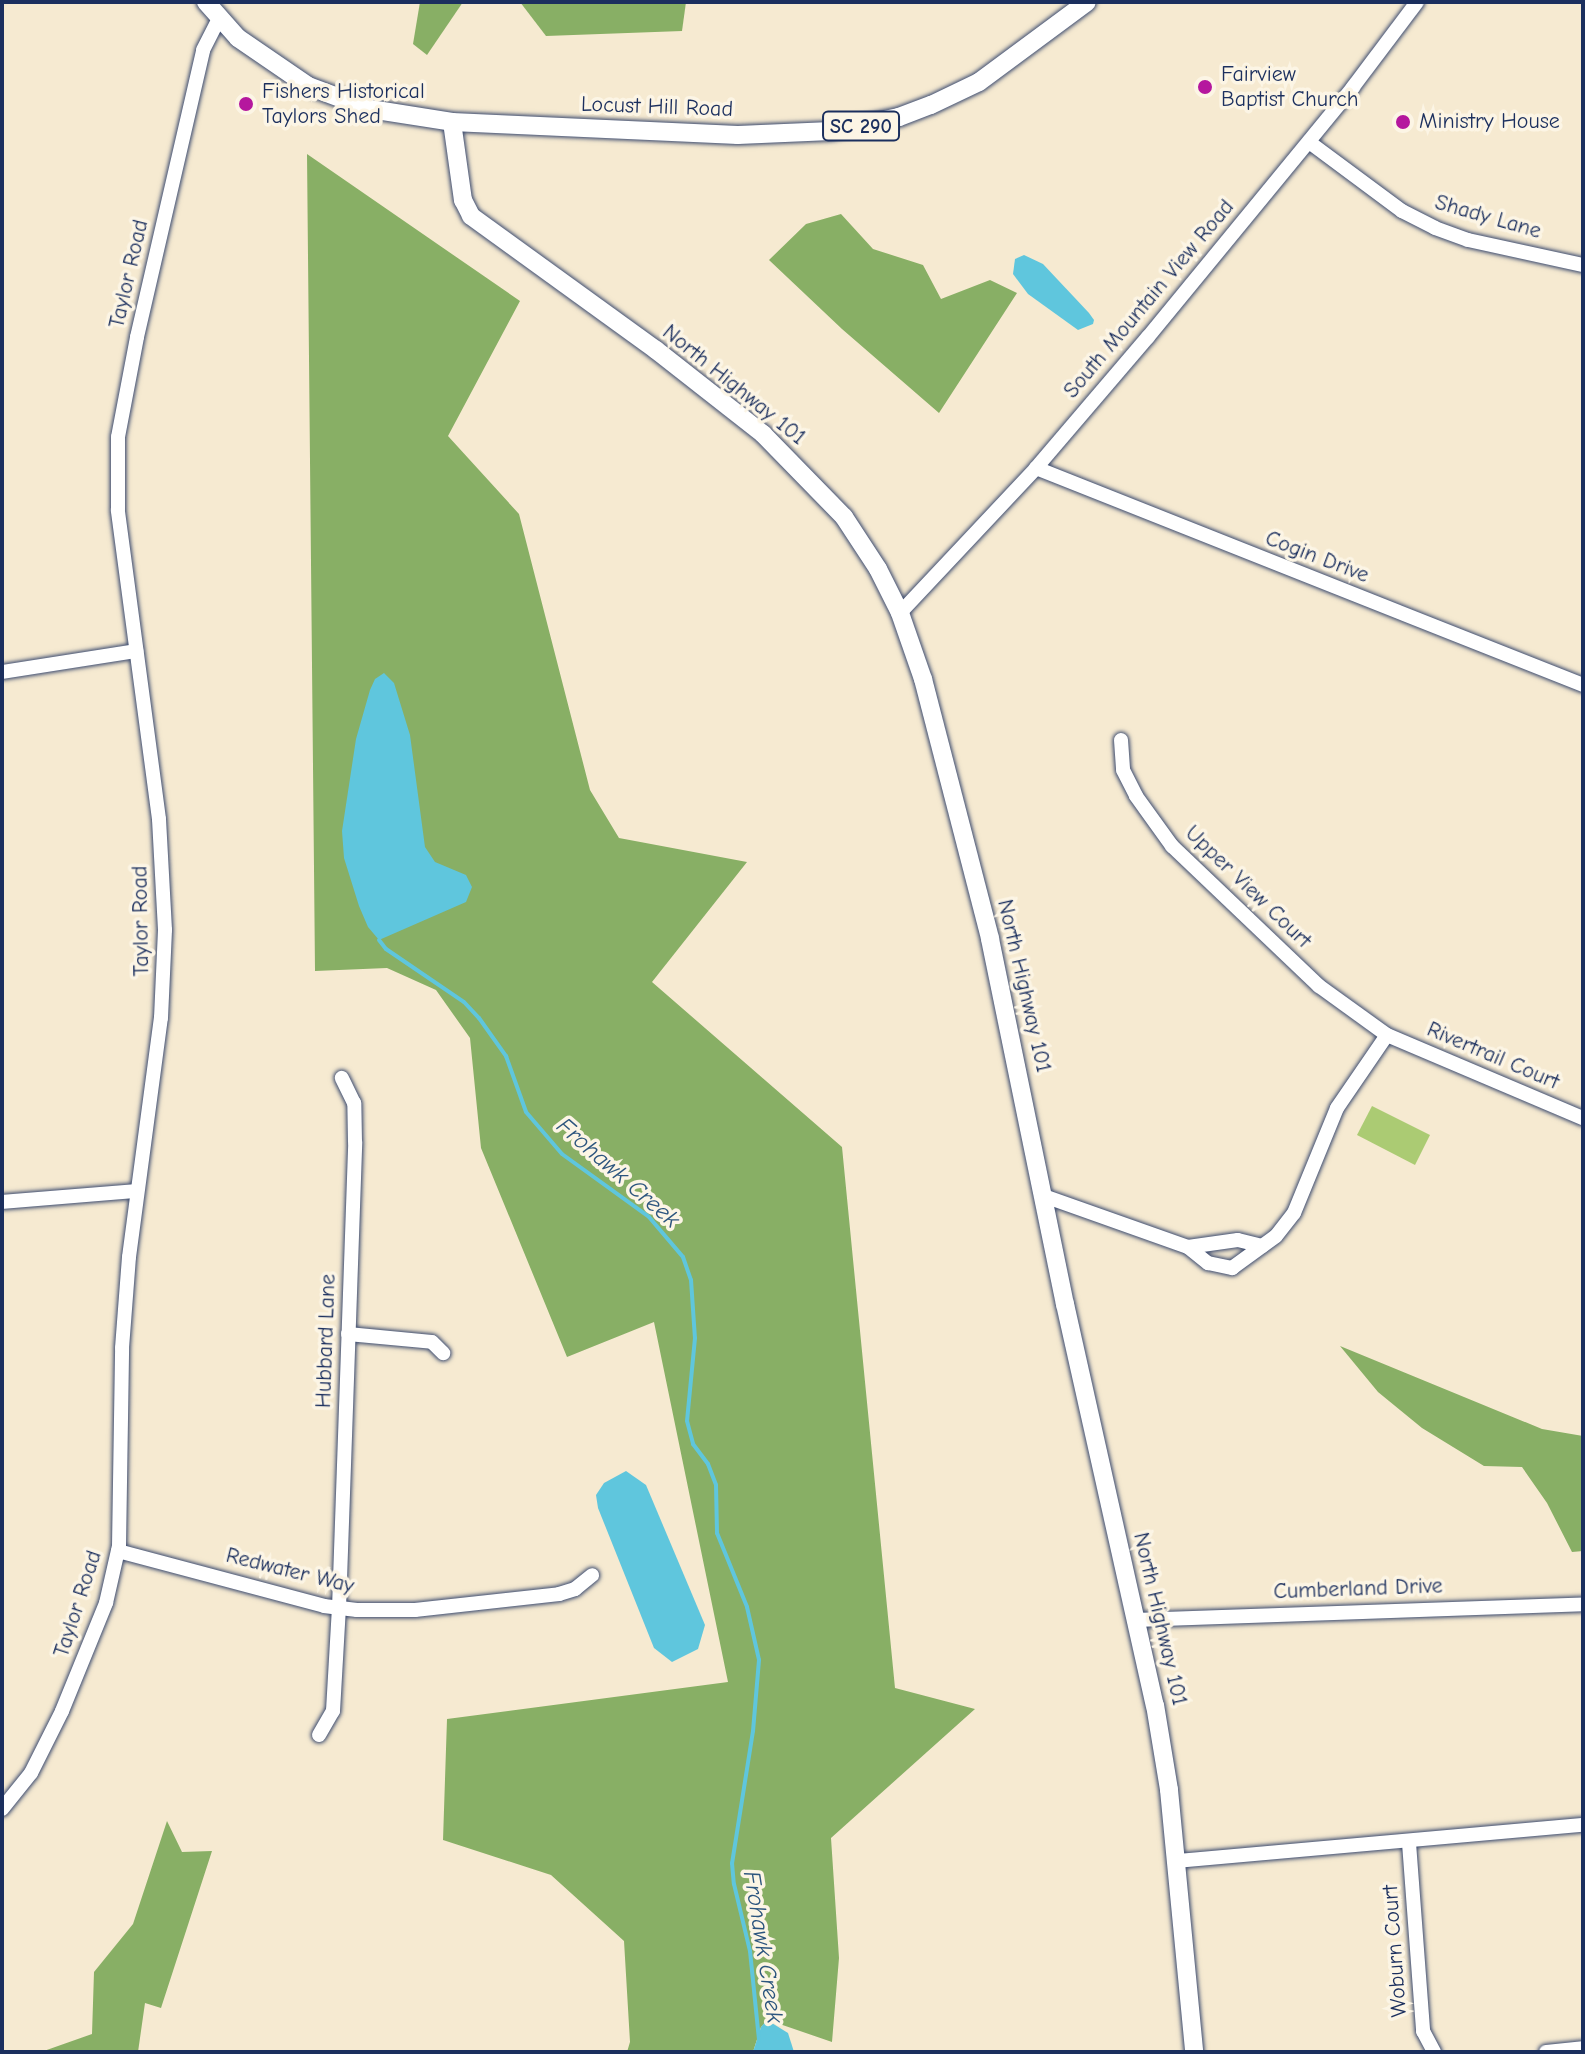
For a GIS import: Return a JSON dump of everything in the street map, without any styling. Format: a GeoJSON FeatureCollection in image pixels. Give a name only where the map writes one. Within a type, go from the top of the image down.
{"type":"FeatureCollection","features":[{"type":"Feature","properties":{"kind":"main road","name":"Locust Hill Road"},"geometry":{"type":"LineString","coordinates":[[206,2],[248,45],[308,86],[370,109],[452,122],[738,135],[809,133],[866,125],[931,105],[979,82],[1087,2]]}},
{"type":"Feature","properties":{"kind":"main road","name":"North Highway 101"},"geometry":{"type":"LineString","coordinates":[[452,122],[463,200],[471,216],[656,350],[771,442],[844,517],[878,569],[900,613],[923,679],[990,939],[1162,1742],[1177,1861],[1194,2052]]}},
{"type":"Feature","properties":{"kind":"street","name":"South Mountain View Road"},"geometry":{"type":"LineString","coordinates":[[900,613],[1036,468],[1309,142],[1417,2]]}},
{"type":"Feature","properties":{"kind":"street","name":"Taylor Road"},"geometry":{"type":"LineString","coordinates":[[2,1809],[31,1773],[62,1711],[106,1603],[118,1551],[122,1508],[122,1348],[137,1191],[161,1018],[165,930],[159,819],[117,489],[121,414],[203,50],[219,18]]}},
{"type":"Feature","properties":{"kind":"street","name":"Shady Lane"},"geometry":{"type":"LineString","coordinates":[[1309,142],[1402,211],[1435,228],[1468,240],[1583,265]]}},
{"type":"Feature","properties":{"kind":"street","name":"Cogin Drive"},"geometry":{"type":"LineString","coordinates":[[1036,468],[1583,685]]}},
{"type":"Feature","properties":{"kind":"street"},"geometry":{"type":"LineString","coordinates":[[2,672],[136,651]]}},
{"type":"Feature","properties":{"kind":"street","name":"Upper View Court"},"geometry":{"type":"LineString","coordinates":[[1121,740],[1123,770],[1129,783],[1172,846],[1319,986],[1387,1035]]}},
{"type":"Feature","properties":{"kind":"street"},"geometry":{"type":"LineString","coordinates":[[1044,1196],[1188,1247],[1208,1263],[1232,1268],[1276,1236],[1294,1213],[1337,1108],[1387,1035]]}},
{"type":"Feature","properties":{"kind":"street","name":"Rivertrail Court"},"geometry":{"type":"LineString","coordinates":[[1387,1035],[1583,1118]]}},
{"type":"Feature","properties":{"kind":"street","name":"Hubbard Lane"},"geometry":{"type":"LineString","coordinates":[[319,1735],[333,1711],[339,1608],[354,1103],[342,1078]]}},
{"type":"Feature","properties":{"kind":"street"},"geometry":{"type":"LineString","coordinates":[[2,1202],[137,1191]]}},
{"type":"Feature","properties":{"kind":"street"},"geometry":{"type":"LineString","coordinates":[[1188,1247],[1238,1240],[1262,1246]]}},
{"type":"Feature","properties":{"kind":"street"},"geometry":{"type":"LineString","coordinates":[[348,1334],[432,1342],[443,1353]]}},
{"type":"Feature","properties":{"kind":"street","name":"Redwater Way"},"geometry":{"type":"LineString","coordinates":[[118,1551],[339,1608],[415,1610],[559,1594],[575,1589],[592,1575]]}},
{"type":"Feature","properties":{"kind":"street","name":"Cumberland Drive"},"geometry":{"type":"LineString","coordinates":[[1135,1620],[1583,1604]]}},
{"type":"Feature","properties":{"kind":"street"},"geometry":{"type":"LineString","coordinates":[[1177,1861],[1409,1843],[1583,1825]]}},
{"type":"Feature","properties":{"kind":"street","name":"Woburn Court"},"geometry":{"type":"LineString","coordinates":[[1409,1843],[1423,2031],[1434,2052]]}},
{"type":"Feature","properties":{"kind":"street"},"geometry":{"type":"LineString","coordinates":[[1546,2052],[1583,2048]]}},
{"type":"Feature","properties":{"kind":"green space"},"geometry":{"type":"Polygon","coordinates":[[[420,2],[463,2],[427,55],[413,44],[420,2]]]}},
{"type":"Feature","properties":{"kind":"green space"},"geometry":{"type":"Polygon","coordinates":[[[520,2],[686,2],[682,31],[546,36],[520,2]]]}},
{"type":"Feature","properties":{"kind":"green space"},"geometry":{"type":"Polygon","coordinates":[[[307,154],[520,301],[448,436],[519,514],[590,790],[619,838],[747,862],[652,982],[842,1147],[895,1688],[975,1709],[831,1838],[839,1958],[832,2042],[768,2020],[761,2027],[753,2052],[627,2052],[630,2042],[624,1941],[551,1875],[443,1840],[447,1719],[728,1682],[654,1322],[567,1357],[481,1148],[470,1038],[436,990],[387,968],[315,971],[307,154]]]}},
{"type":"Feature","properties":{"kind":"green space"},"geometry":{"type":"Polygon","coordinates":[[[841,214],[873,249],[923,265],[941,299],[990,280],[1017,293],[939,413],[842,329],[769,260],[806,224],[841,214]]]}},
{"type":"Feature","properties":{"kind":"green space"},"geometry":{"type":"Polygon","coordinates":[[[1372,1106],[1430,1135],[1415,1165],[1357,1135],[1372,1106]]]}},
{"type":"Feature","properties":{"kind":"green space"},"geometry":{"type":"Polygon","coordinates":[[[1340,1346],[1542,1429],[1583,1436],[1583,1551],[1572,1552],[1547,1503],[1522,1467],[1484,1466],[1422,1428],[1378,1392],[1340,1346]]]}},
{"type":"Feature","properties":{"kind":"green space"},"geometry":{"type":"Polygon","coordinates":[[[167,1821],[182,1852],[212,1851],[161,2008],[145,2003],[138,2052],[41,2052],[92,2034],[94,1972],[133,1924],[167,1821]]]}},
{"type":"Feature","properties":{"kind":"water"},"geometry":{"type":"Polygon","coordinates":[[[1024,255],[1043,264],[1089,313],[1093,324],[1078,330],[1028,294],[1013,274],[1015,259],[1024,255]]]}},
{"type":"Feature","properties":{"kind":"water"},"geometry":{"type":"Polygon","coordinates":[[[384,673],[394,683],[410,735],[425,847],[435,862],[466,875],[472,887],[466,902],[379,940],[368,927],[359,906],[344,858],[342,831],[356,739],[370,690],[375,679],[384,673]]]}},
{"type":"Feature","properties":{"kind":"water"},"geometry":{"type":"Polygon","coordinates":[[[626,1471],[646,1485],[705,1625],[698,1649],[672,1662],[654,1648],[598,1508],[596,1495],[604,1483],[626,1471]]]}},
{"type":"Feature","properties":{"kind":"water"},"geometry":{"type":"Polygon","coordinates":[[[767,2020],[788,2033],[794,2052],[753,2052],[761,2027],[767,2020]]]}},
{"type":"Feature","properties":{"kind":"waterway","name":"Frohawk Creek"},"geometry":{"type":"LineString","coordinates":[[379,940],[386,949],[464,1002],[479,1018],[506,1056],[526,1112],[562,1154],[649,1217],[683,1257],[691,1280],[695,1338],[687,1421],[693,1444],[708,1464],[716,1485],[717,1533],[747,1607],[759,1660],[753,1731],[732,1863],[750,1951],[759,2040]]}},
{"type":"Feature","properties":{"kind":"place","name":"Fairview Baptist Church"},"geometry":{"type":"Point","coordinates":[1205,87]}},
{"type":"Feature","properties":{"kind":"place","name":"Fishers Historical Taylors Shed"},"geometry":{"type":"Point","coordinates":[246,104]}},
{"type":"Feature","properties":{"kind":"place","name":"Ministry House"},"geometry":{"type":"Point","coordinates":[1403,122]}}]}
